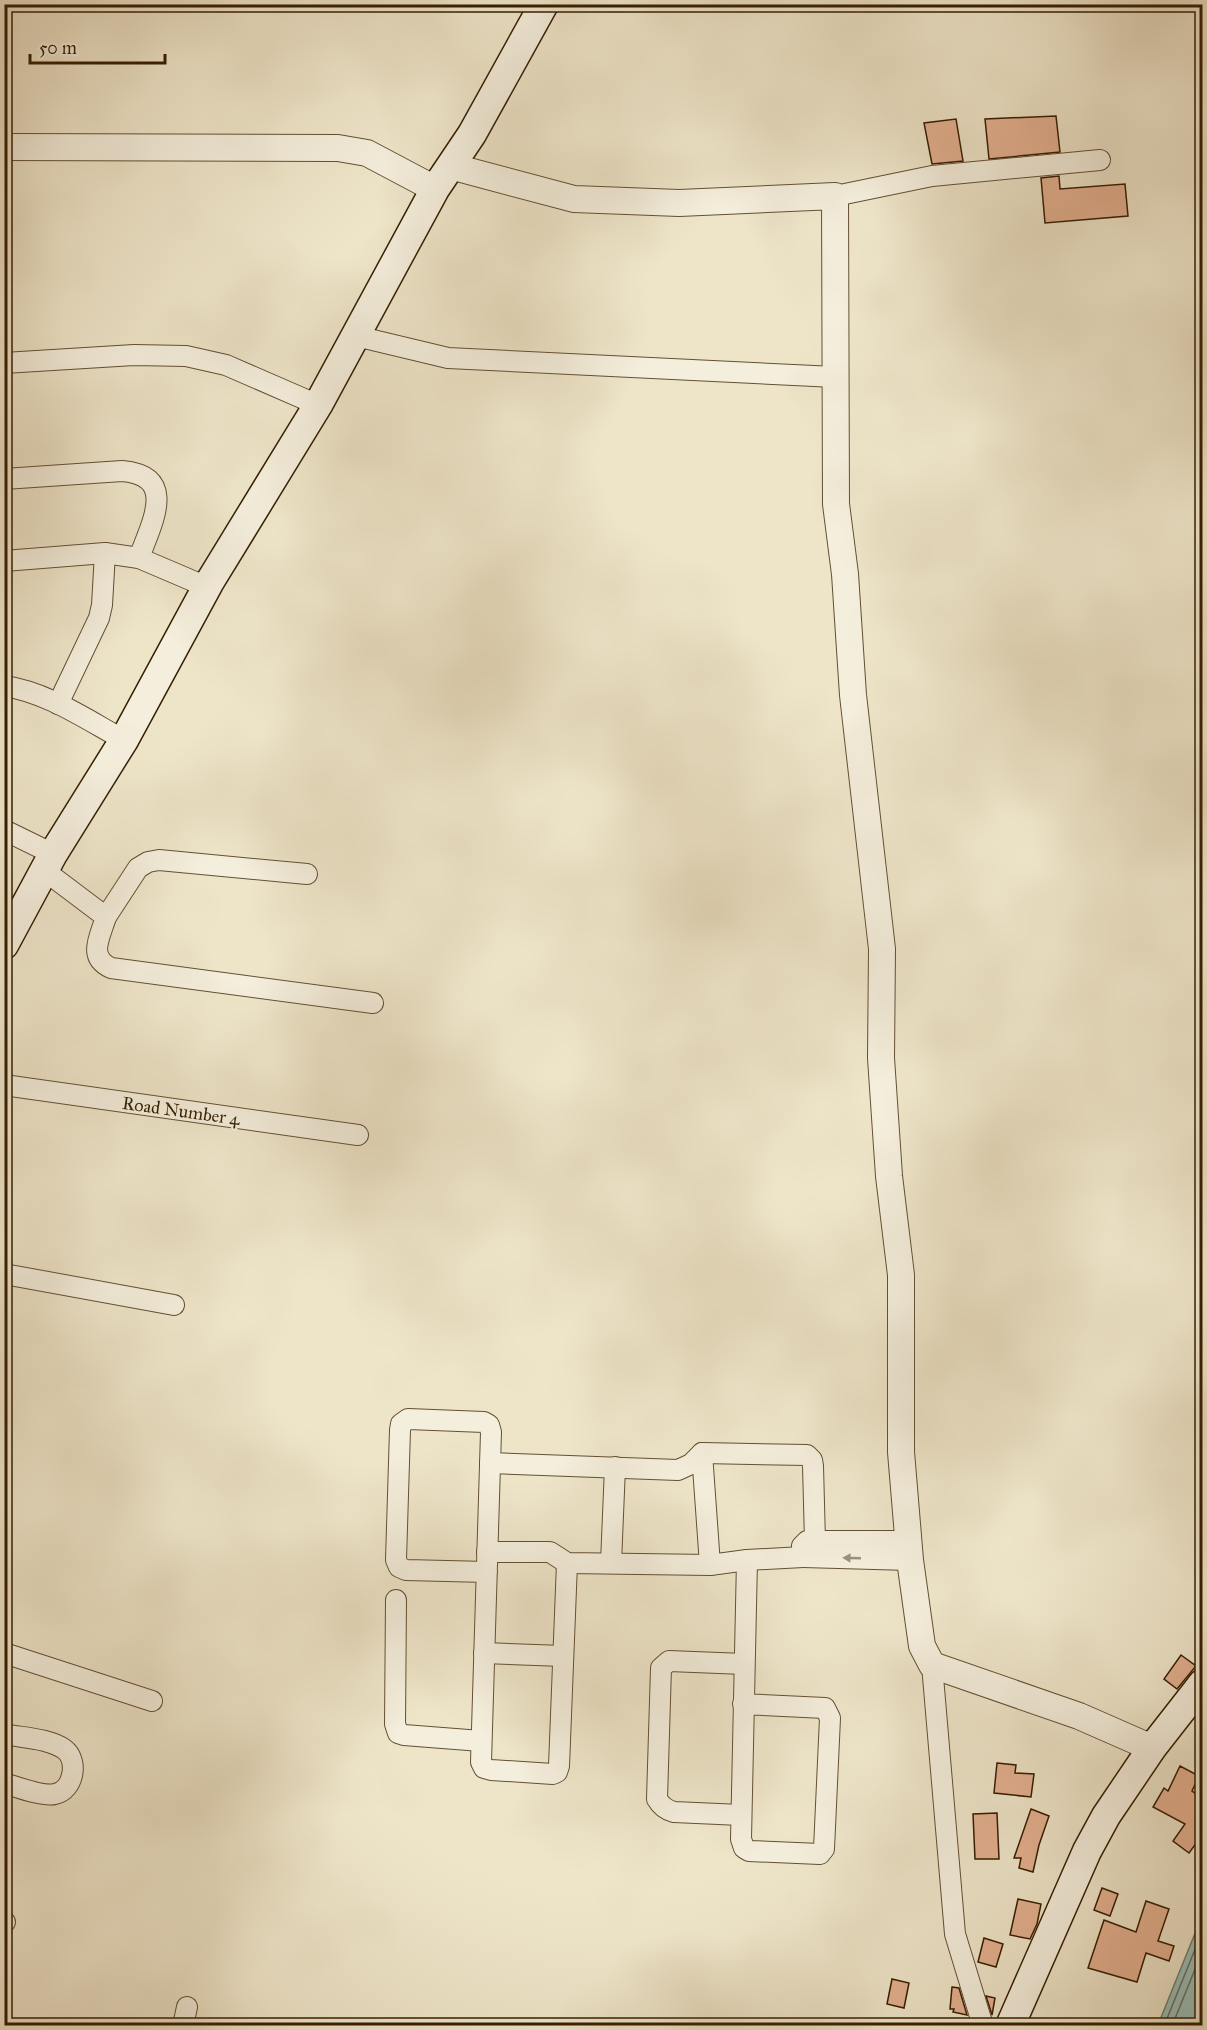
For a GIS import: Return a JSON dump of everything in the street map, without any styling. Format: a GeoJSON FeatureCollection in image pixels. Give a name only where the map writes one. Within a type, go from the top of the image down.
{"type":"FeatureCollection","features":[{"type":"Feature","properties":{"kind":"main road"},"geometry":{"type":"LineString","coordinates":[[4,945],[49,862],[124,740],[207,587],[318,405],[442,178],[472,134],[544,4]]}},
{"type":"Feature","properties":{"kind":"main road"},"geometry":{"type":"LineString","coordinates":[[1010,2025],[1073,1883],[1106,1816],[1152,1748],[1203,1684]]}},
{"type":"Feature","properties":{"kind":"street"},"geometry":{"type":"LineString","coordinates":[[4,147],[338,148],[368,153],[442,178],[574,199],[679,203],[835,196],[932,176],[1100,160]]}},
{"type":"Feature","properties":{"kind":"street"},"geometry":{"type":"LineString","coordinates":[[835,196],[836,504],[845,574],[853,695],[882,949],[881,1058],[889,1176],[901,1275],[902,1452],[910,1551],[922,1646],[932,1665],[955,1934],[983,2025]]}},
{"type":"Feature","properties":{"kind":"street"},"geometry":{"type":"LineString","coordinates":[[356,336],[448,358],[835,377]]}},
{"type":"Feature","properties":{"kind":"street"},"geometry":{"type":"LineString","coordinates":[[4,363],[134,355],[186,356],[226,365],[318,405]]}},
{"type":"Feature","properties":{"kind":"street"},"geometry":{"type":"LineString","coordinates":[[4,479],[122,471],[136,472],[150,479],[157,494],[156,510],[139,558]]}},
{"type":"Feature","properties":{"kind":"street"},"geometry":{"type":"LineString","coordinates":[[4,561],[105,553],[139,558],[207,587]]}},
{"type":"Feature","properties":{"kind":"street"},"geometry":{"type":"LineString","coordinates":[[57,704],[94,633],[99,618],[105,553]]}},
{"type":"Feature","properties":{"kind":"street"},"geometry":{"type":"LineString","coordinates":[[4,686],[57,704],[124,740]]}},
{"type":"Feature","properties":{"kind":"street"},"geometry":{"type":"LineString","coordinates":[[4,830],[49,862],[106,917]]}},
{"type":"Feature","properties":{"kind":"street"},"geometry":{"type":"LineString","coordinates":[[307,874],[159,860],[148,862],[138,868],[106,917],[97,956],[102,963],[111,968],[373,1003]]}},
{"type":"Feature","properties":{"kind":"street","name":"Road Number 4"},"geometry":{"type":"LineString","coordinates":[[4,1085],[358,1135]]}},
{"type":"Feature","properties":{"kind":"street"},"geometry":{"type":"LineString","coordinates":[[4,1274],[174,1305]]}},
{"type":"Feature","properties":{"kind":"street"},"geometry":{"type":"LineString","coordinates":[[486,1572],[406,1570],[399,1567],[396,1560],[401,1424],[408,1419],[484,1422],[489,1425],[491,1431],[481,1762],[484,1768],[491,1770],[553,1774],[557,1772],[559,1766],[567,1563]]}},
{"type":"Feature","properties":{"kind":"street"},"geometry":{"type":"LineString","coordinates":[[490,1463],[678,1470],[691,1464],[702,1453],[807,1455],[812,1460],[813,1466],[809,1549]]}},
{"type":"Feature","properties":{"kind":"street"},"geometry":{"type":"LineString","coordinates":[[702,1453],[710,1565]]}},
{"type":"Feature","properties":{"kind":"street"},"geometry":{"type":"LineString","coordinates":[[611,1563],[615,1467]]}},
{"type":"Feature","properties":{"kind":"street"},"geometry":{"type":"LineString","coordinates":[[487,1552],[550,1552],[567,1563],[710,1565],[809,1549],[910,1551]]}},
{"type":"Feature","properties":{"kind":"street"},"geometry":{"type":"LineString","coordinates":[[743,1704],[825,1708],[828,1711],[830,1718],[824,1850],[820,1854],[749,1851],[744,1848],[741,1839],[743,1704],[747,1560]]}},
{"type":"Feature","properties":{"kind":"street"},"geometry":{"type":"LineString","coordinates":[[396,1600],[395,1724],[398,1733],[481,1741]]}},
{"type":"Feature","properties":{"kind":"street"},"geometry":{"type":"LineString","coordinates":[[4,1653],[152,1701]]}},
{"type":"Feature","properties":{"kind":"street"},"geometry":{"type":"LineString","coordinates":[[484,1653],[563,1656]]}},
{"type":"Feature","properties":{"kind":"street"},"geometry":{"type":"LineString","coordinates":[[741,1815],[674,1812],[660,1805],[657,1799],[661,1668],[669,1661],[744,1664]]}},
{"type":"Feature","properties":{"kind":"street"},"geometry":{"type":"LineString","coordinates":[[932,1665],[1079,1716],[1152,1748]]}},
{"type":"Feature","properties":{"kind":"street"},"geometry":{"type":"LineString","coordinates":[[4,1734],[56,1745],[71,1755],[74,1766],[72,1777],[63,1790],[57,1794],[47,1794],[4,1783]]}},
{"type":"Feature","properties":{"kind":"water"},"geometry":{"type":"Polygon","coordinates":[[[1202,1916],[1202,2025],[1158,2025],[1202,1916]]]}},
{"type":"Feature","properties":{"kind":"building"},"geometry":{"type":"Polygon","coordinates":[[[1056,116],[1060,152],[989,159],[985,119],[1056,116]]]}},
{"type":"Feature","properties":{"kind":"building"},"geometry":{"type":"Polygon","coordinates":[[[956,119],[963,161],[932,164],[924,123],[956,119]]]}},
{"type":"Feature","properties":{"kind":"building"},"geometry":{"type":"Polygon","coordinates":[[[1059,176],[1060,189],[1125,184],[1128,216],[1045,223],[1041,178],[1059,176]]]}},
{"type":"Feature","properties":{"kind":"building"},"geometry":{"type":"Polygon","coordinates":[[[1181,1655],[1196,1666],[1177,1689],[1164,1679],[1181,1655]]]}},
{"type":"Feature","properties":{"kind":"building"},"geometry":{"type":"Polygon","coordinates":[[[997,1763],[1016,1765],[1015,1773],[1034,1774],[1031,1797],[994,1793],[997,1763]]]}},
{"type":"Feature","properties":{"kind":"building"},"geometry":{"type":"Polygon","coordinates":[[[1180,1766],[1199,1776],[1192,1791],[1203,1799],[1203,1834],[1189,1853],[1173,1841],[1185,1824],[1153,1807],[1164,1788],[1168,1791],[1180,1766]]]}},
{"type":"Feature","properties":{"kind":"building"},"geometry":{"type":"Polygon","coordinates":[[[1031,1809],[1049,1816],[1033,1872],[1019,1868],[1021,1858],[1014,1858],[1031,1809]]]}},
{"type":"Feature","properties":{"kind":"building"},"geometry":{"type":"Polygon","coordinates":[[[997,1813],[999,1859],[975,1859],[973,1814],[997,1813]]]}},
{"type":"Feature","properties":{"kind":"building"},"geometry":{"type":"Polygon","coordinates":[[[1102,1888],[1118,1894],[1110,1916],[1094,1910],[1102,1888]]]}},
{"type":"Feature","properties":{"kind":"building"},"geometry":{"type":"Polygon","coordinates":[[[1018,1899],[1041,1904],[1037,1924],[1030,1939],[1010,1935],[1018,1899]]]}},
{"type":"Feature","properties":{"kind":"building"},"geometry":{"type":"Polygon","coordinates":[[[1146,1901],[1169,1909],[1158,1941],[1174,1946],[1169,1961],[1146,1953],[1137,1982],[1088,1968],[1104,1920],[1136,1932],[1146,1901]]]}},
{"type":"Feature","properties":{"kind":"building"},"geometry":{"type":"Polygon","coordinates":[[[984,1938],[1003,1944],[996,1967],[978,1962],[984,1938]]]}},
{"type":"Feature","properties":{"kind":"building"},"geometry":{"type":"Polygon","coordinates":[[[892,1979],[909,1983],[904,2008],[887,2004],[892,1979]]]}},
{"type":"Feature","properties":{"kind":"building"},"geometry":{"type":"Polygon","coordinates":[[[952,1987],[959,1988],[967,2015],[953,2012],[954,2009],[950,2009],[952,1987]]]}},
{"type":"Feature","properties":{"kind":"building"},"geometry":{"type":"Polygon","coordinates":[[[986,1996],[995,1998],[992,2015],[986,1996]]]}}]}
